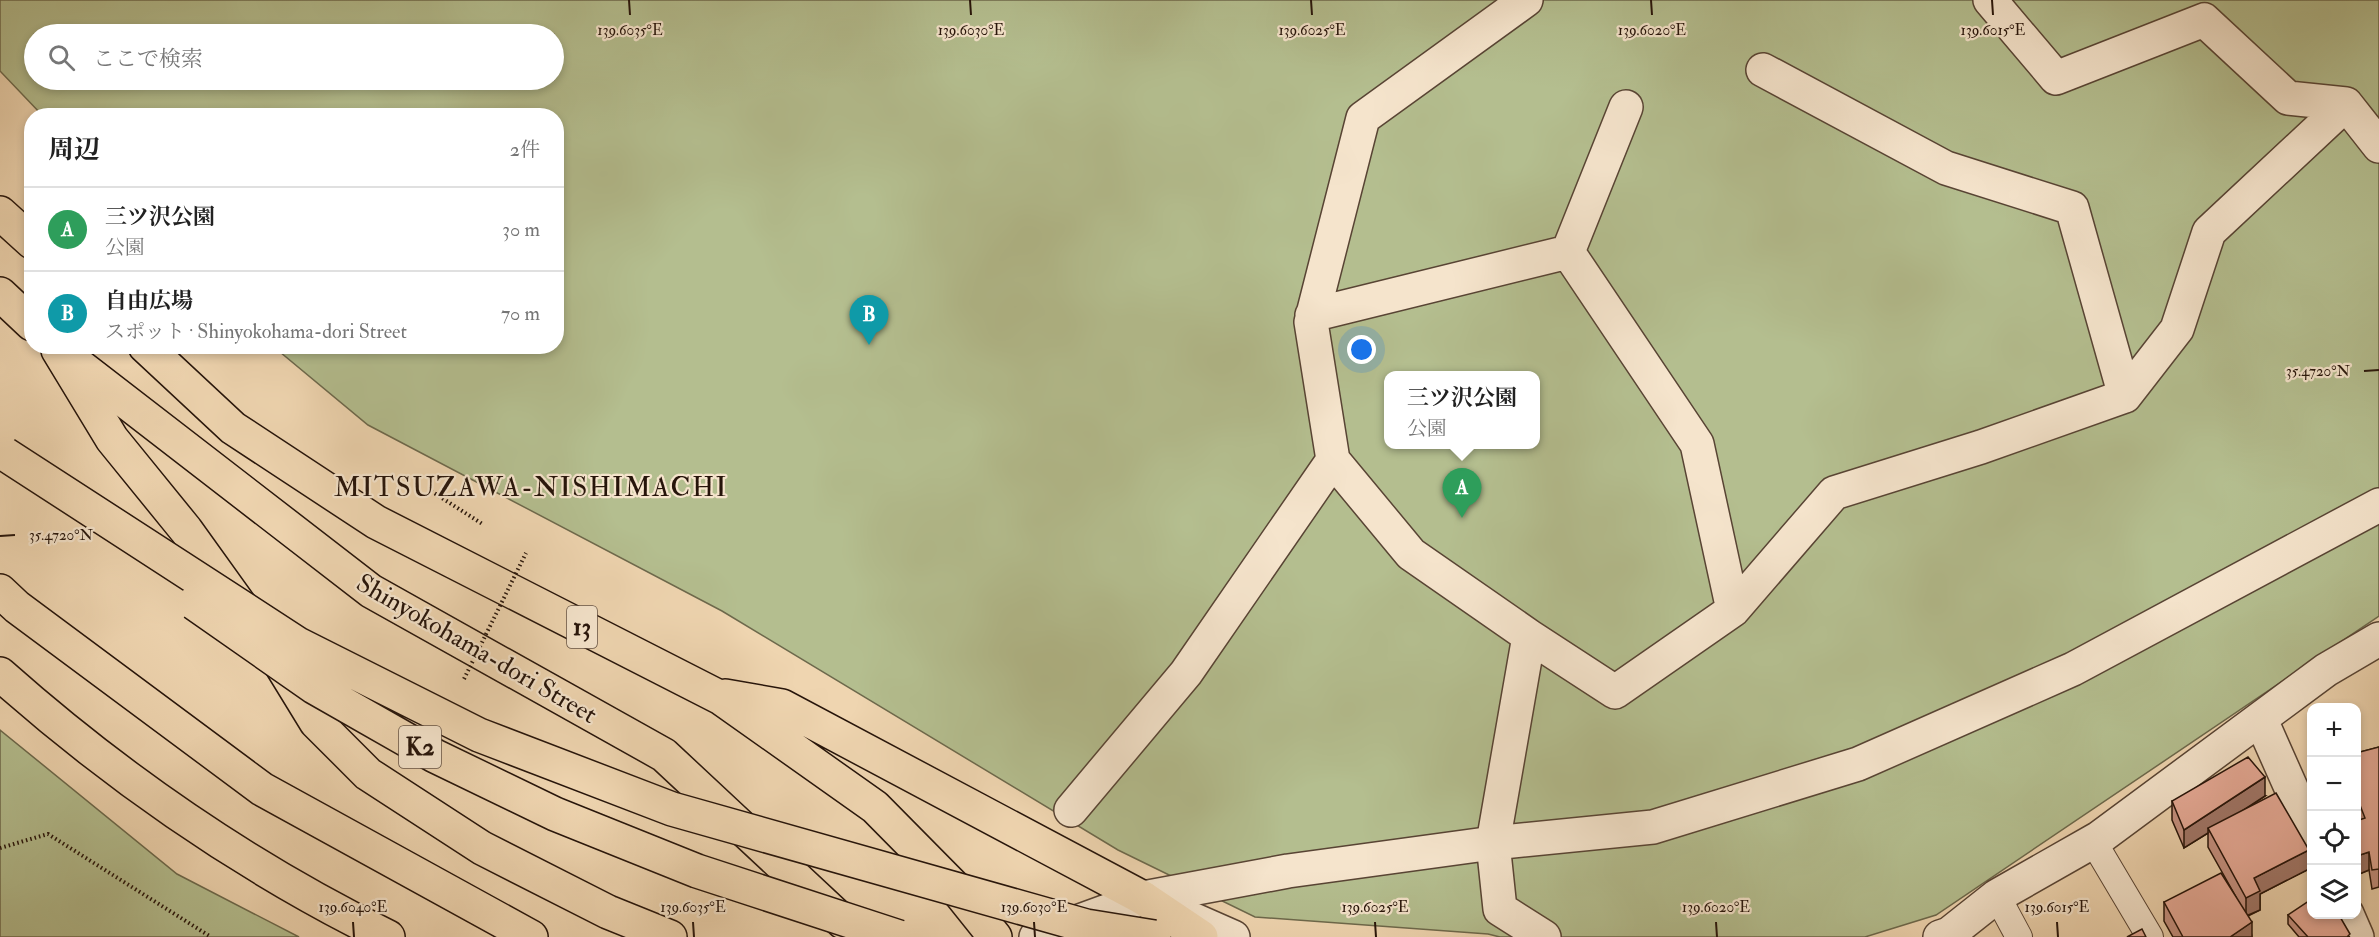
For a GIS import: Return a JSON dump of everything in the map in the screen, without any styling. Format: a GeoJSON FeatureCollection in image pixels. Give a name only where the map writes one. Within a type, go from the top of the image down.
{"type":"FeatureCollection","features":[{"type":"Feature","properties":{"kind":"main road"},"geometry":{"type":"LineString","coordinates":[[0,213],[24,235]]}},
{"type":"Feature","properties":{"kind":"main road"},"geometry":{"type":"LineString","coordinates":[[0,294],[24,316]]}},
{"type":"Feature","properties":{"kind":"main road"},"geometry":{"type":"LineString","coordinates":[[61,354],[112,439],[193,539],[269,646],[316,722],[368,774],[482,848],[608,912],[670,937]]}},
{"type":"Feature","properties":{"kind":"main road","name":"Shinyokohama-dori Street"},"geometry":{"type":"LineString","coordinates":[[65,354],[371,591],[664,756],[860,937]]}},
{"type":"Feature","properties":{"kind":"main road","name":"13"},"geometry":{"type":"LineString","coordinates":[[154,354],[234,428],[376,522],[711,693],[876,807],[958,892],[995,937]]}},
{"type":"Feature","properties":{"kind":"main road"},"geometry":{"type":"LineString","coordinates":[[2,452],[298,644],[479,735],[672,809],[1086,926],[1154,937]]}},
{"type":"Feature","properties":{"kind":"main road","name":"K2"},"geometry":{"type":"LineString","coordinates":[[2,452],[181,593],[285,667],[314,687],[435,756],[555,814],[697,871],[899,937]]}},
{"type":"Feature","properties":{"kind":"main road"},"geometry":{"type":"LineString","coordinates":[[0,591],[17,607],[262,789],[531,937]]}},
{"type":"Feature","properties":{"kind":"main road"},"geometry":{"type":"LineString","coordinates":[[0,674],[43,712],[166,804],[255,863],[344,915],[388,937]]}},
{"type":"Feature","properties":{"kind":"main road"},"geometry":{"type":"LineString","coordinates":[[711,693],[782,706],[1143,898],[1201,937]]}},
{"type":"Feature","properties":{"kind":"street"},"geometry":{"type":"LineString","coordinates":[[1526,0],[1363,118],[1311,322],[1333,460],[1411,554],[1529,636],[1615,692],[1733,610],[1834,493],[1981,447],[2125,396],[2177,329],[2209,232],[2346,104]]}},
{"type":"Feature","properties":{"kind":"street"},"geometry":{"type":"LineString","coordinates":[[1990,0],[2056,78],[2204,20],[2288,98],[2346,104],[2379,146]]}},
{"type":"Feature","properties":{"kind":"street"},"geometry":{"type":"LineString","coordinates":[[1763,70],[1946,168],[2072,208],[2125,396]]}},
{"type":"Feature","properties":{"kind":"street"},"geometry":{"type":"LineString","coordinates":[[1568,252],[1626,107]]}},
{"type":"Feature","properties":{"kind":"street"},"geometry":{"type":"LineString","coordinates":[[1312,315],[1568,252]]}},
{"type":"Feature","properties":{"kind":"street"},"geometry":{"type":"LineString","coordinates":[[1568,252],[1697,444],[1733,610]]}},
{"type":"Feature","properties":{"kind":"street"},"geometry":{"type":"LineString","coordinates":[[1071,810],[1186,673],[1333,460]]}},
{"type":"Feature","properties":{"kind":"street"},"geometry":{"type":"LineString","coordinates":[[1036,937],[1143,898],[1288,871],[1493,843],[1653,827],[1858,764],[2073,669],[2379,505]]}},
{"type":"Feature","properties":{"kind":"street"},"geometry":{"type":"LineString","coordinates":[[1529,636],[1493,843],[1500,909],[1544,937]]}},
{"type":"Feature","properties":{"kind":"street"},"geometry":{"type":"LineString","coordinates":[[1940,937],[1949,934],[1997,896],[2093,841],[2261,720],[2326,670],[2379,639]]}},
{"type":"Feature","properties":{"kind":"street"},"geometry":{"type":"LineString","coordinates":[[2261,720],[2307,824]]}},
{"type":"Feature","properties":{"kind":"street"},"geometry":{"type":"LineString","coordinates":[[1143,898],[1233,937]]}},
{"type":"Feature","properties":{"kind":"street"},"geometry":{"type":"LineString","coordinates":[[2349,919],[2357,937]]}},
{"type":"Feature","properties":{"kind":"lane"},"geometry":{"type":"LineString","coordinates":[[2093,841],[2150,937]]}},
{"type":"Feature","properties":{"kind":"lane"},"geometry":{"type":"LineString","coordinates":[[1997,896],[2019,937]]}},
{"type":"Feature","properties":{"kind":"path"},"geometry":{"type":"LineString","coordinates":[[431,491],[488,528]]}},
{"type":"Feature","properties":{"kind":"path"},"geometry":{"type":"LineString","coordinates":[[463,682],[526,553],[517,546]]}},
{"type":"Feature","properties":{"kind":"path"},"geometry":{"type":"LineString","coordinates":[[0,848],[48,834],[211,937]]}},
{"type":"Feature","properties":{"kind":"green space"},"geometry":{"type":"Polygon","coordinates":[[[0,0],[2379,0],[2379,616],[1936,915],[1865,937],[1500,937],[1488,934],[1255,917],[1118,850],[722,611],[368,425],[282,354],[564,354],[564,108],[35,108],[0,71],[0,0]]]}},
{"type":"Feature","properties":{"kind":"green space"},"geometry":{"type":"Polygon","coordinates":[[[0,730],[177,874],[299,937],[0,937],[0,730]]]}},
{"type":"Feature","properties":{"kind":"building"},"geometry":{"type":"Polygon","coordinates":[[[2379,747],[2379,869],[2372,870],[2369,852],[2361,855],[2361,819],[2365,818],[2361,808],[2361,752],[2379,747]]]}},
{"type":"Feature","properties":{"kind":"building"},"geometry":{"type":"Polygon","coordinates":[[[2248,757],[2265,777],[2184,830],[2172,801],[2248,757]]]}},
{"type":"Feature","properties":{"kind":"building"},"geometry":{"type":"Polygon","coordinates":[[[2276,793],[2307,847],[2307,851],[2254,878],[2260,891],[2246,898],[2208,828],[2276,793]]]}},
{"type":"Feature","properties":{"kind":"building"},"geometry":{"type":"Polygon","coordinates":[[[2221,873],[2252,922],[2230,937],[2183,937],[2164,902],[2221,873]]]}},
{"type":"Feature","properties":{"kind":"building"},"geometry":{"type":"Polygon","coordinates":[[[2307,902],[2307,919],[2341,919],[2350,934],[2347,937],[2308,937],[2288,915],[2307,902]]]}},
{"type":"Feature","properties":{"kind":"building"},"geometry":{"type":"Polygon","coordinates":[[[2142,929],[2146,937],[2127,937],[2142,929]]]}},
{"type":"Feature","properties":{"kind":"place","name":"自由広場"},"geometry":{"type":"Point","coordinates":[869,345]}},
{"type":"Feature","properties":{"kind":"place","name":"三ツ沢公園"},"geometry":{"type":"Point","coordinates":[1462,518]}},
{"type":"Feature","properties":{"kind":"district","name":"MITSUZAWA-NISHIMACHI"},"geometry":{"type":"Point","coordinates":[531,487]}}]}
